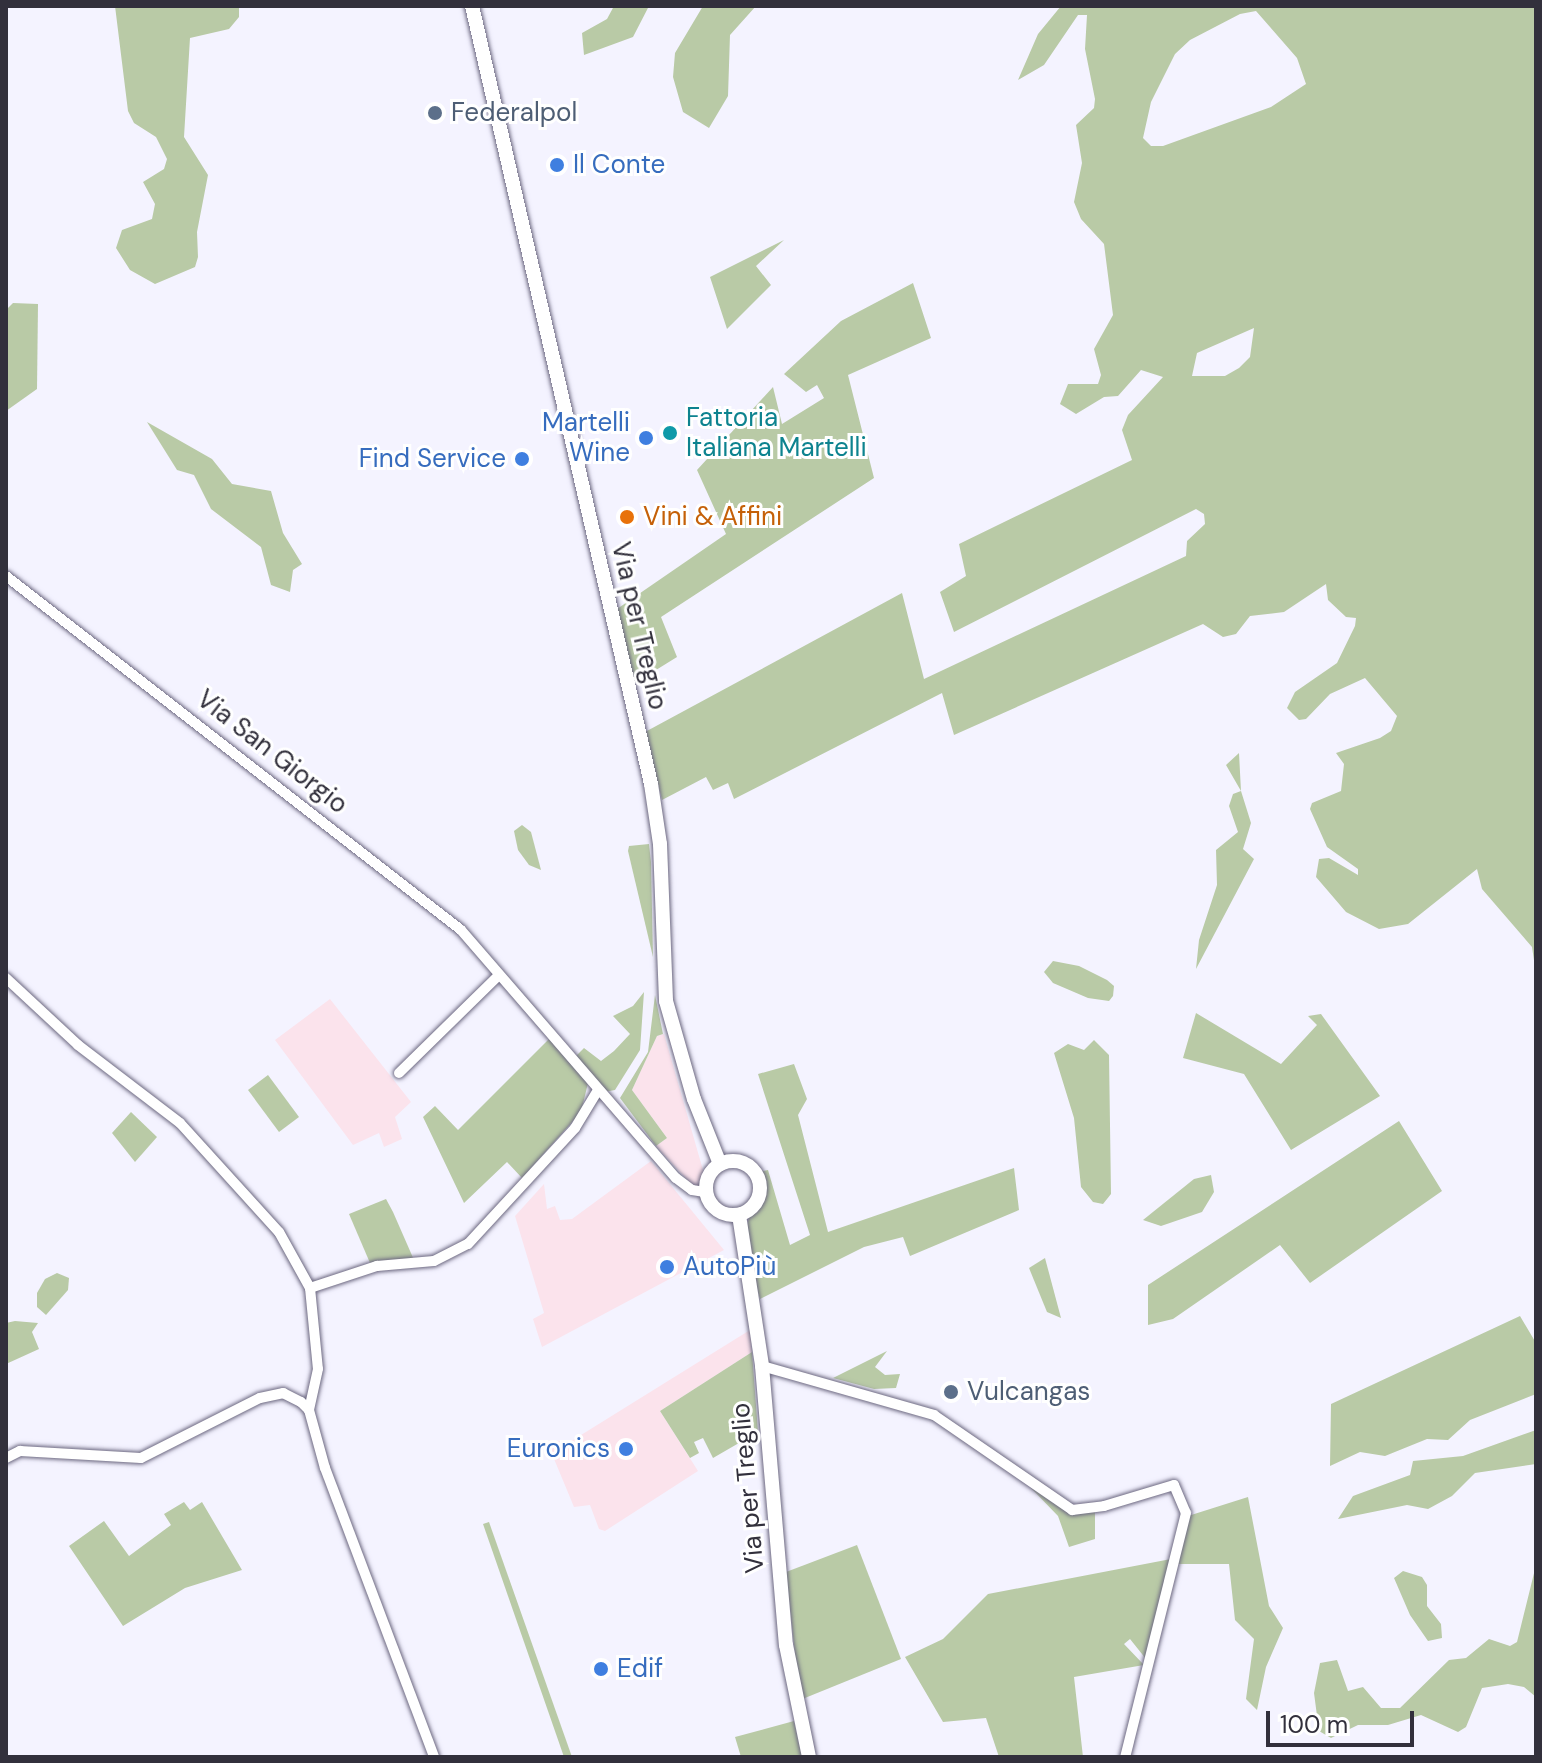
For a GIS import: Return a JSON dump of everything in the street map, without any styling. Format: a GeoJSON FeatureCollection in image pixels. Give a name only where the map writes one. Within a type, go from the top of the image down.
{"type":"FeatureCollection","features":[{"type":"Feature","properties":{"kind":"main road","name":"Via per Treglio"},"geometry":{"type":"LineString","coordinates":[[472,6],[651,784],[660,844],[666,1001],[694,1099],[720,1164]]}},
{"type":"Feature","properties":{"kind":"main road"},"geometry":{"type":"LineString","coordinates":[[736,1161],[757,1174],[758,1199],[739,1215],[715,1209],[705,1192],[707,1178],[720,1164],[736,1161]]}},
{"type":"Feature","properties":{"kind":"main road","name":"Via per Treglio"},"geometry":{"type":"LineString","coordinates":[[739,1215],[762,1366],[786,1645],[809,1757]]}},
{"type":"Feature","properties":{"kind":"street","name":"Via San Giorgio"},"geometry":{"type":"LineString","coordinates":[[6,576],[461,930],[684,1186],[705,1192]]}},
{"type":"Feature","properties":{"kind":"street"},"geometry":{"type":"LineString","coordinates":[[399,1073],[499,975]]}},
{"type":"Feature","properties":{"kind":"street"},"geometry":{"type":"LineString","coordinates":[[6,978],[78,1045],[180,1123],[255,1199],[310,1288],[318,1369],[309,1410],[325,1468],[434,1757]]}},
{"type":"Feature","properties":{"kind":"street"},"geometry":{"type":"LineString","coordinates":[[310,1288],[377,1266],[434,1261],[468,1244],[575,1128],[598,1090]]}},
{"type":"Feature","properties":{"kind":"street"},"geometry":{"type":"LineString","coordinates":[[762,1366],[934,1415],[1072,1510],[1104,1506],[1174,1485],[1186,1513],[1125,1757]]}},
{"type":"Feature","properties":{"kind":"street"},"geometry":{"type":"LineString","coordinates":[[6,1458],[20,1451],[141,1458],[260,1398],[283,1393],[309,1410]]}},
{"type":"Feature","properties":{"kind":"shaded area"},"geometry":{"type":"Polygon","coordinates":[[[330,999],[411,1102],[395,1117],[402,1139],[384,1147],[379,1133],[353,1145],[275,1040],[330,999]]]}},
{"type":"Feature","properties":{"kind":"shaded area"},"geometry":{"type":"Polygon","coordinates":[[[664,1034],[705,1177],[702,1186],[693,1186],[656,1146],[667,1138],[632,1090],[657,1036],[664,1034]]]}},
{"type":"Feature","properties":{"kind":"shaded area"},"geometry":{"type":"Polygon","coordinates":[[[651,1161],[724,1250],[542,1347],[533,1319],[544,1313],[515,1216],[544,1184],[547,1209],[555,1206],[560,1220],[572,1219],[651,1161]]]}},
{"type":"Feature","properties":{"kind":"shaded area"},"geometry":{"type":"Polygon","coordinates":[[[750,1330],[752,1352],[660,1411],[698,1471],[605,1531],[599,1529],[590,1505],[574,1507],[547,1442],[573,1440],[750,1330]]]}},
{"type":"Feature","properties":{"kind":"green space"},"geometry":{"type":"Polygon","coordinates":[[[115,6],[239,6],[239,17],[229,29],[190,38],[184,137],[208,175],[197,232],[198,257],[195,267],[155,284],[130,270],[116,248],[122,230],[152,219],[155,204],[143,182],[164,169],[167,159],[156,137],[134,123],[128,111],[115,6]]]}},
{"type":"Feature","properties":{"kind":"green space"},"geometry":{"type":"Polygon","coordinates":[[[614,6],[649,6],[633,37],[584,55],[582,33],[607,19],[614,6]]]}},
{"type":"Feature","properties":{"kind":"green space"},"geometry":{"type":"Polygon","coordinates":[[[703,6],[756,6],[730,35],[728,96],[709,128],[683,112],[673,77],[675,53],[703,6]]]}},
{"type":"Feature","properties":{"kind":"green space"},"geometry":{"type":"Polygon","coordinates":[[[1061,6],[1536,6],[1536,974],[1532,947],[1482,889],[1477,869],[1408,924],[1379,929],[1346,912],[1316,877],[1319,859],[1329,858],[1358,875],[1358,869],[1327,847],[1310,809],[1312,803],[1341,791],[1344,764],[1336,753],[1380,738],[1391,731],[1397,716],[1365,678],[1330,694],[1306,719],[1299,720],[1287,708],[1295,692],[1337,663],[1355,626],[1356,618],[1346,617],[1328,600],[1326,584],[1284,612],[1250,616],[1236,634],[1223,637],[1203,624],[954,735],[942,693],[734,799],[728,783],[713,790],[706,777],[662,800],[645,732],[902,593],[924,679],[1186,556],[1187,541],[1205,524],[1204,514],[1196,509],[954,632],[940,592],[966,576],[959,544],[1132,460],[1122,430],[1128,415],[1163,377],[1141,370],[1118,396],[1104,397],[1076,414],[1060,404],[1068,384],[1098,384],[1101,375],[1094,349],[1113,315],[1104,244],[1081,219],[1074,202],[1082,163],[1076,125],[1094,108],[1095,99],[1085,49],[1087,15],[1078,15],[1044,65],[1018,80],[1038,34],[1061,6]],[[1256,11],[1240,14],[1190,40],[1175,54],[1151,102],[1143,138],[1151,146],[1163,146],[1271,107],[1306,84],[1297,58],[1256,11]],[[1254,328],[1197,353],[1192,376],[1225,376],[1239,368],[1250,357],[1254,328]]]}},
{"type":"Feature","properties":{"kind":"green space"},"geometry":{"type":"Polygon","coordinates":[[[784,240],[756,266],[771,285],[727,329],[710,277],[784,240]]]}},
{"type":"Feature","properties":{"kind":"green space"},"geometry":{"type":"Polygon","coordinates":[[[913,283],[931,338],[848,375],[874,478],[661,617],[677,657],[635,683],[617,609],[726,534],[697,470],[773,387],[782,424],[824,398],[817,385],[806,392],[784,374],[841,321],[913,283]]]}},
{"type":"Feature","properties":{"kind":"green space"},"geometry":{"type":"Polygon","coordinates":[[[13,303],[38,304],[37,389],[6,411],[6,310],[13,303]]]}},
{"type":"Feature","properties":{"kind":"green space"},"geometry":{"type":"Polygon","coordinates":[[[147,422],[212,459],[232,484],[271,491],[283,533],[302,564],[293,570],[290,592],[271,585],[261,547],[211,509],[194,475],[177,470],[147,422]]]}},
{"type":"Feature","properties":{"kind":"green space"},"geometry":{"type":"Polygon","coordinates":[[[1239,753],[1241,791],[1226,765],[1239,753]]]}},
{"type":"Feature","properties":{"kind":"green space"},"geometry":{"type":"Polygon","coordinates":[[[1241,791],[1251,823],[1243,849],[1254,859],[1196,969],[1199,940],[1217,885],[1216,850],[1238,832],[1229,806],[1233,794],[1241,791]]]}},
{"type":"Feature","properties":{"kind":"green space"},"geometry":{"type":"Polygon","coordinates":[[[522,825],[531,832],[541,870],[529,865],[518,850],[514,831],[522,825]]]}},
{"type":"Feature","properties":{"kind":"green space"},"geometry":{"type":"Polygon","coordinates":[[[649,844],[653,957],[628,851],[629,846],[649,844]]]}},
{"type":"Feature","properties":{"kind":"green space"},"geometry":{"type":"Polygon","coordinates":[[[1053,961],[1079,966],[1107,980],[1114,986],[1113,996],[1109,1001],[1088,998],[1053,983],[1044,972],[1053,961]]]}},
{"type":"Feature","properties":{"kind":"green space"},"geometry":{"type":"Polygon","coordinates":[[[644,992],[640,1050],[615,1090],[604,1092],[574,1058],[584,1048],[601,1061],[614,1051],[630,1034],[613,1016],[633,1006],[644,992]]]}},
{"type":"Feature","properties":{"kind":"green space"},"geometry":{"type":"Polygon","coordinates":[[[655,995],[663,1034],[657,1036],[632,1090],[667,1138],[656,1146],[620,1098],[648,1052],[655,995]]]}},
{"type":"Feature","properties":{"kind":"green space"},"geometry":{"type":"Polygon","coordinates":[[[1196,1013],[1281,1064],[1317,1025],[1308,1016],[1321,1014],[1380,1096],[1291,1150],[1244,1074],[1183,1058],[1196,1013]]]}},
{"type":"Feature","properties":{"kind":"green space"},"geometry":{"type":"Polygon","coordinates":[[[550,1038],[588,1083],[581,1112],[522,1178],[507,1162],[464,1203],[423,1117],[435,1106],[458,1130],[550,1038]]]}},
{"type":"Feature","properties":{"kind":"green space"},"geometry":{"type":"Polygon","coordinates":[[[1094,1040],[1109,1055],[1111,1194],[1103,1204],[1093,1202],[1081,1187],[1074,1118],[1054,1053],[1068,1044],[1084,1050],[1094,1040]]]}},
{"type":"Feature","properties":{"kind":"green space"},"geometry":{"type":"Polygon","coordinates":[[[794,1064],[807,1099],[798,1115],[828,1232],[1014,1168],[1019,1210],[910,1256],[903,1237],[864,1247],[760,1299],[743,1240],[749,1218],[766,1193],[763,1171],[768,1170],[790,1245],[810,1235],[758,1074],[794,1064]]]}},
{"type":"Feature","properties":{"kind":"green space"},"geometry":{"type":"Polygon","coordinates":[[[268,1075],[299,1117],[279,1132],[248,1090],[268,1075]]]}},
{"type":"Feature","properties":{"kind":"green space"},"geometry":{"type":"Polygon","coordinates":[[[131,1112],[157,1137],[135,1162],[112,1133],[131,1112]]]}},
{"type":"Feature","properties":{"kind":"green space"},"geometry":{"type":"Polygon","coordinates":[[[1399,1121],[1442,1191],[1310,1283],[1280,1245],[1173,1319],[1148,1325],[1148,1285],[1399,1121]]]}},
{"type":"Feature","properties":{"kind":"green space"},"geometry":{"type":"Polygon","coordinates":[[[1211,1175],[1214,1192],[1202,1212],[1161,1226],[1143,1220],[1194,1179],[1211,1175]]]}},
{"type":"Feature","properties":{"kind":"green space"},"geometry":{"type":"Polygon","coordinates":[[[386,1199],[414,1260],[370,1263],[349,1214],[386,1199]]]}},
{"type":"Feature","properties":{"kind":"green space"},"geometry":{"type":"Polygon","coordinates":[[[1045,1258],[1061,1318],[1047,1312],[1029,1268],[1045,1258]]]}},
{"type":"Feature","properties":{"kind":"green space"},"geometry":{"type":"Polygon","coordinates":[[[57,1273],[69,1278],[68,1290],[46,1315],[37,1307],[37,1293],[45,1279],[57,1273]]]}},
{"type":"Feature","properties":{"kind":"green space"},"geometry":{"type":"Polygon","coordinates":[[[1520,1316],[1536,1343],[1536,1394],[1470,1420],[1448,1440],[1427,1439],[1385,1456],[1360,1452],[1330,1466],[1331,1404],[1520,1316]]]}},
{"type":"Feature","properties":{"kind":"green space"},"geometry":{"type":"Polygon","coordinates":[[[6,1323],[38,1323],[32,1332],[39,1349],[6,1364],[6,1323]]]}},
{"type":"Feature","properties":{"kind":"green space"},"geometry":{"type":"Polygon","coordinates":[[[887,1351],[875,1367],[885,1375],[900,1374],[896,1388],[874,1389],[833,1378],[887,1351]]]}},
{"type":"Feature","properties":{"kind":"green space"},"geometry":{"type":"Polygon","coordinates":[[[752,1352],[758,1432],[713,1458],[703,1438],[694,1442],[699,1453],[690,1458],[660,1411],[752,1352]]]}},
{"type":"Feature","properties":{"kind":"green space"},"geometry":{"type":"Polygon","coordinates":[[[1536,1430],[1536,1464],[1475,1473],[1452,1496],[1428,1509],[1407,1505],[1338,1519],[1353,1496],[1410,1475],[1413,1461],[1463,1456],[1536,1430]]]}},
{"type":"Feature","properties":{"kind":"green space"},"geometry":{"type":"Polygon","coordinates":[[[1030,1487],[1057,1504],[1095,1510],[1095,1539],[1069,1547],[1058,1516],[1030,1487]]]}},
{"type":"Feature","properties":{"kind":"green space"},"geometry":{"type":"Polygon","coordinates":[[[1248,1497],[1269,1606],[1283,1628],[1266,1667],[1257,1710],[1246,1699],[1254,1639],[1235,1620],[1229,1564],[1176,1564],[1188,1516],[1248,1497]]]}},
{"type":"Feature","properties":{"kind":"green space"},"geometry":{"type":"Polygon","coordinates":[[[184,1502],[190,1510],[202,1502],[242,1570],[185,1588],[123,1626],[69,1546],[104,1521],[129,1556],[171,1525],[164,1514],[184,1502]]]}},
{"type":"Feature","properties":{"kind":"green space"},"geometry":{"type":"Polygon","coordinates":[[[489,1522],[572,1757],[564,1757],[483,1524],[489,1522]]]}},
{"type":"Feature","properties":{"kind":"green space"},"geometry":{"type":"Polygon","coordinates":[[[857,1545],[901,1659],[800,1700],[786,1572],[857,1545]]]}},
{"type":"Feature","properties":{"kind":"green space"},"geometry":{"type":"Polygon","coordinates":[[[1171,1559],[1146,1659],[1130,1639],[1124,1644],[1144,1665],[1074,1677],[1083,1757],[999,1757],[986,1718],[943,1722],[905,1657],[943,1639],[988,1594],[1171,1559]]]}},
{"type":"Feature","properties":{"kind":"green space"},"geometry":{"type":"Polygon","coordinates":[[[1536,1565],[1536,1697],[1524,1687],[1508,1684],[1482,1688],[1466,1727],[1458,1732],[1421,1715],[1388,1725],[1358,1725],[1331,1738],[1319,1731],[1314,1693],[1320,1663],[1337,1660],[1348,1691],[1363,1687],[1381,1708],[1400,1708],[1449,1660],[1466,1658],[1489,1639],[1510,1646],[1517,1642],[1536,1565]]]}},
{"type":"Feature","properties":{"kind":"green space"},"geometry":{"type":"Polygon","coordinates":[[[1403,1571],[1422,1577],[1427,1585],[1427,1606],[1441,1624],[1442,1638],[1428,1641],[1410,1615],[1394,1578],[1403,1571]]]}},
{"type":"Feature","properties":{"kind":"green space"},"geometry":{"type":"Polygon","coordinates":[[[794,1721],[802,1757],[741,1757],[735,1737],[794,1721]]]}},
{"type":"Feature","properties":{"kind":"place","name":"Federalpol"},"geometry":{"type":"Point","coordinates":[435,113]}},
{"type":"Feature","properties":{"kind":"place","name":"Il Conte"},"geometry":{"type":"Point","coordinates":[557,165]}},
{"type":"Feature","properties":{"kind":"place","name":"Fattoria Italiana Martelli"},"geometry":{"type":"Point","coordinates":[670,433]}},
{"type":"Feature","properties":{"kind":"place","name":"Martelli Wine"},"geometry":{"type":"Point","coordinates":[646,438]}},
{"type":"Feature","properties":{"kind":"place","name":"Find Service"},"geometry":{"type":"Point","coordinates":[522,459]}},
{"type":"Feature","properties":{"kind":"place","name":"Vini & Affini"},"geometry":{"type":"Point","coordinates":[627,517]}},
{"type":"Feature","properties":{"kind":"place","name":"AutoPiù"},"geometry":{"type":"Point","coordinates":[667,1267]}},
{"type":"Feature","properties":{"kind":"place","name":"Vulcangas"},"geometry":{"type":"Point","coordinates":[951,1392]}},
{"type":"Feature","properties":{"kind":"place","name":"Euronics"},"geometry":{"type":"Point","coordinates":[626,1449]}},
{"type":"Feature","properties":{"kind":"place","name":"Edif"},"geometry":{"type":"Point","coordinates":[601,1669]}}]}
